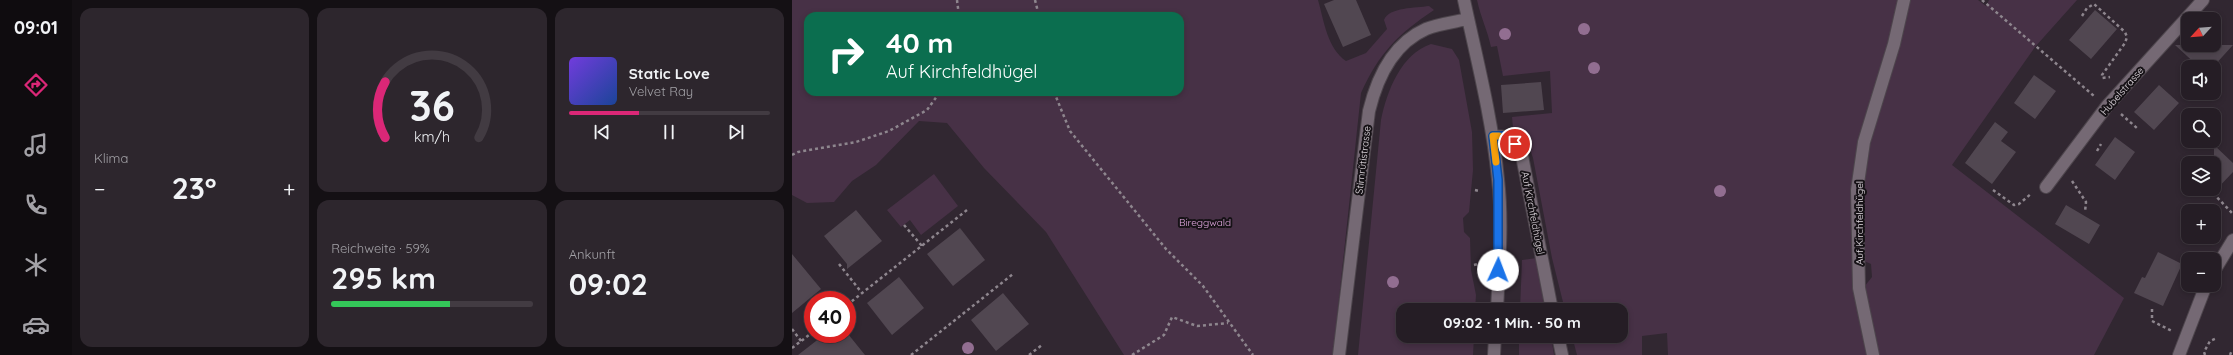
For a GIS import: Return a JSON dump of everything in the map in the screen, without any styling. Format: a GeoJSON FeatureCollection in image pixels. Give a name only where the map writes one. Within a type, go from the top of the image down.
{"type":"FeatureCollection","features":[{"type":"Feature","properties":{"kind":"street"},"geometry":{"type":"LineString","coordinates":[[1464,0],[1493,136],[1500,208],[1496,303]]}},
{"type":"Feature","properties":{"kind":"street","name":"Auf Kirchfeldhügel"},"geometry":{"type":"LineString","coordinates":[[1873,355],[1859,288],[1857,190],[1864,142],[1894,44],[1904,0]]}},
{"type":"Feature","properties":{"kind":"street","name":"Hubelstrasse"},"geometry":{"type":"LineString","coordinates":[[2046,187],[2107,106],[2202,0]]}},
{"type":"Feature","properties":{"kind":"street","name":"Stirnrütistrasse"},"geometry":{"type":"LineString","coordinates":[[1339,355],[1369,111],[1375,87],[1389,60],[1408,40],[1427,29],[1468,19]]}},
{"type":"Feature","properties":{"kind":"street","name":"Auf Kirchfeldhügel"},"geometry":{"type":"LineString","coordinates":[[1493,136],[1508,136],[1521,151],[1551,303]]}},
{"type":"Feature","properties":{"kind":"street"},"geometry":{"type":"LineString","coordinates":[[2221,260],[2233,240]]}},
{"type":"Feature","properties":{"kind":"street"},"geometry":{"type":"LineString","coordinates":[[2179,355],[2203,292]]}},
{"type":"Feature","properties":{"kind":"street"},"geometry":{"type":"LineString","coordinates":[[1494,355],[1495,343]]}},
{"type":"Feature","properties":{"kind":"street"},"geometry":{"type":"LineString","coordinates":[[1559,343],[1562,355]]}},
{"type":"Feature","properties":{"kind":"path"},"geometry":{"type":"LineString","coordinates":[[957,0],[958,12]]}},
{"type":"Feature","properties":{"kind":"path"},"geometry":{"type":"LineString","coordinates":[[1035,0],[1038,12]]}},
{"type":"Feature","properties":{"kind":"path"},"geometry":{"type":"LineString","coordinates":[[1982,0],[2107,106]]}},
{"type":"Feature","properties":{"kind":"path"},"geometry":{"type":"LineString","coordinates":[[2082,16],[2087,8],[2094,4],[2125,32],[2127,37],[2125,43],[2112,59],[2102,78],[2122,74],[2130,81]]}},
{"type":"Feature","properties":{"kind":"path"},"geometry":{"type":"LineString","coordinates":[[792,155],[798,152],[856,142],[889,131],[927,110],[937,96]]}},
{"type":"Feature","properties":{"kind":"path"},"geometry":{"type":"LineString","coordinates":[[1056,96],[1070,131],[1166,248],[1204,286],[1228,323],[1253,355]]}},
{"type":"Feature","properties":{"kind":"path"},"geometry":{"type":"LineString","coordinates":[[2118,113],[2124,114],[2138,128]]}},
{"type":"Feature","properties":{"kind":"path"},"geometry":{"type":"LineString","coordinates":[[2056,173],[2073,182],[2086,202],[2085,212]]}},
{"type":"Feature","properties":{"kind":"path"},"geometry":{"type":"LineString","coordinates":[[1994,190],[2014,205],[2019,204],[2038,188],[2046,187]]}},
{"type":"Feature","properties":{"kind":"path"},"geometry":{"type":"LineString","coordinates":[[2216,196],[2233,214]]}},
{"type":"Feature","properties":{"kind":"path"},"geometry":{"type":"LineString","coordinates":[[856,298],[967,210]]}},
{"type":"Feature","properties":{"kind":"path"},"geometry":{"type":"LineString","coordinates":[[904,225],[922,246]]}},
{"type":"Feature","properties":{"kind":"path"},"geometry":{"type":"LineString","coordinates":[[839,264],[862,293]]}},
{"type":"Feature","properties":{"kind":"path"},"geometry":{"type":"LineString","coordinates":[[1474,265],[1478,264]]}},
{"type":"Feature","properties":{"kind":"path"},"geometry":{"type":"LineString","coordinates":[[911,355],[1013,274]]}},
{"type":"Feature","properties":{"kind":"path"},"geometry":{"type":"LineString","coordinates":[[2152,309],[2152,321],[2171,331],[2192,323]]}},
{"type":"Feature","properties":{"kind":"path"},"geometry":{"type":"LineString","coordinates":[[1132,355],[1164,334],[1172,317],[1197,326],[1228,323]]}},
{"type":"Feature","properties":{"kind":"path"},"geometry":{"type":"LineString","coordinates":[[792,329],[802,341],[792,348]]}},
{"type":"Feature","properties":{"kind":"path"},"geometry":{"type":"LineString","coordinates":[[2205,355],[2206,346],[2210,341],[2217,338]]}},
{"type":"Feature","properties":{"kind":"path"},"geometry":{"type":"LineString","coordinates":[[1029,355],[1042,345]]}},
{"type":"Feature","properties":{"kind":"path"},"geometry":{"type":"LineString","coordinates":[[2230,355],[2232,350]]}},
{"type":"Feature","properties":{"kind":"green space","name":"Bireggwald"},"geometry":{"type":"Polygon","coordinates":[[[792,0],[1318,0],[1330,42],[1334,49],[1346,61],[1366,53],[1387,29],[1384,20],[1391,13],[1397,10],[1429,6],[1434,10],[1410,27],[1383,55],[1361,93],[1333,355],[1124,355],[1046,232],[984,168],[947,123],[919,121],[876,165],[852,181],[834,202],[807,203],[792,195],[792,0]]]}},
{"type":"Feature","properties":{"kind":"green space"},"geometry":{"type":"Polygon","coordinates":[[[1477,0],[1899,0],[1854,181],[1868,355],[1668,355],[1667,333],[1642,336],[1642,355],[1577,355],[1574,343],[1628,343],[1628,303],[1563,303],[1552,258],[1533,158],[1525,135],[1513,128],[1512,117],[1552,113],[1550,71],[1503,76],[1497,46],[1491,47],[1477,0]]]}},
{"type":"Feature","properties":{"kind":"green space"},"geometry":{"type":"Polygon","coordinates":[[[1909,0],[1978,0],[1986,6],[1989,0],[2077,0],[2035,47],[1952,165],[2124,298],[2094,355],[1876,355],[1864,287],[1872,277],[1871,264],[1862,260],[1860,205],[1866,156],[1909,0]]]}},
{"type":"Feature","properties":{"kind":"green space"},"geometry":{"type":"Polygon","coordinates":[[[1431,44],[1452,49],[1459,60],[1472,132],[1473,170],[1469,212],[1463,218],[1464,232],[1470,238],[1471,270],[1476,295],[1475,303],[1396,303],[1396,343],[1474,343],[1473,355],[1358,355],[1381,120],[1387,97],[1397,75],[1411,56],[1420,49],[1431,44]]]}},
{"type":"Feature","properties":{"kind":"green space"},"geometry":{"type":"Polygon","coordinates":[[[934,174],[958,206],[921,235],[910,220],[901,227],[887,210],[934,174]]]}},
{"type":"Feature","properties":{"kind":"green space"},"geometry":{"type":"Polygon","coordinates":[[[1537,258],[1545,303],[1520,303],[1522,260],[1537,258]]]}},
{"type":"Feature","properties":{"kind":"green space"},"geometry":{"type":"Polygon","coordinates":[[[1519,343],[1552,343],[1554,355],[1519,355],[1519,343]]]}},
{"type":"Feature","properties":{"kind":"building"},"geometry":{"type":"Polygon","coordinates":[[[1334,0],[1356,0],[1371,35],[1343,47],[1324,4],[1334,0]]]}},
{"type":"Feature","properties":{"kind":"building"},"geometry":{"type":"Polygon","coordinates":[[[2095,10],[2117,29],[2091,59],[2069,40],[2095,10]]]}},
{"type":"Feature","properties":{"kind":"building"},"geometry":{"type":"Polygon","coordinates":[[[2175,45],[2181,45],[2181,50],[2175,45]]]}},
{"type":"Feature","properties":{"kind":"building"},"geometry":{"type":"Polygon","coordinates":[[[2221,45],[2233,45],[2219,60],[2191,60],[2183,52],[2221,52],[2221,45]]]}},
{"type":"Feature","properties":{"kind":"building"},"geometry":{"type":"Polygon","coordinates":[[[2034,75],[2056,91],[2035,119],[2014,103],[2034,75]]]}},
{"type":"Feature","properties":{"kind":"building"},"geometry":{"type":"Polygon","coordinates":[[[1541,82],[1544,110],[1503,113],[1501,85],[1541,82]]]}},
{"type":"Feature","properties":{"kind":"building"},"geometry":{"type":"Polygon","coordinates":[[[2159,85],[2179,103],[2154,130],[2134,112],[2159,85]]]}},
{"type":"Feature","properties":{"kind":"building"},"geometry":{"type":"Polygon","coordinates":[[[1995,122],[2008,132],[2001,141],[2016,152],[1992,184],[1965,163],[1995,122]]]}},
{"type":"Feature","properties":{"kind":"building"},"geometry":{"type":"Polygon","coordinates":[[[2115,137],[2135,152],[2115,180],[2095,165],[2115,137]]]}},
{"type":"Feature","properties":{"kind":"building"},"geometry":{"type":"Polygon","coordinates":[[[2214,148],[2217,148],[2233,163],[2233,172],[2221,185],[2221,156],[2214,156],[2214,148]]]}},
{"type":"Feature","properties":{"kind":"building"},"geometry":{"type":"Polygon","coordinates":[[[2066,205],[2100,225],[2089,244],[2055,224],[2066,205]]]}},
{"type":"Feature","properties":{"kind":"building"},"geometry":{"type":"Polygon","coordinates":[[[856,210],[882,241],[847,269],[847,264],[824,236],[856,210]]]}},
{"type":"Feature","properties":{"kind":"building"},"geometry":{"type":"Polygon","coordinates":[[[960,228],[985,260],[953,286],[927,254],[960,228]]]}},
{"type":"Feature","properties":{"kind":"building"},"geometry":{"type":"Polygon","coordinates":[[[2158,252],[2181,264],[2163,306],[2134,293],[2142,277],[2145,278],[2158,252]]]}},
{"type":"Feature","properties":{"kind":"building"},"geometry":{"type":"Polygon","coordinates":[[[792,254],[821,289],[819,291],[804,291],[804,303],[792,313],[792,254]]]}},
{"type":"Feature","properties":{"kind":"building"},"geometry":{"type":"Polygon","coordinates":[[[899,277],[924,308],[892,335],[867,303],[899,277]]]}},
{"type":"Feature","properties":{"kind":"building"},"geometry":{"type":"Polygon","coordinates":[[[1003,293],[1029,324],[996,351],[971,320],[1003,293]]]}},
{"type":"Feature","properties":{"kind":"building"},"geometry":{"type":"Polygon","coordinates":[[[813,343],[855,343],[865,355],[798,355],[813,343]]]}},
{"type":"Feature","properties":{"kind":"slow traffic"},"geometry":{"type":"LineString","coordinates":[[1496,162],[1493,136],[1499,136]]}},
{"type":"Feature","properties":{"kind":"route"},"geometry":{"type":"LineString","coordinates":[[1498,270],[1500,208],[1493,136],[1508,136],[1515,144]]}}]}
